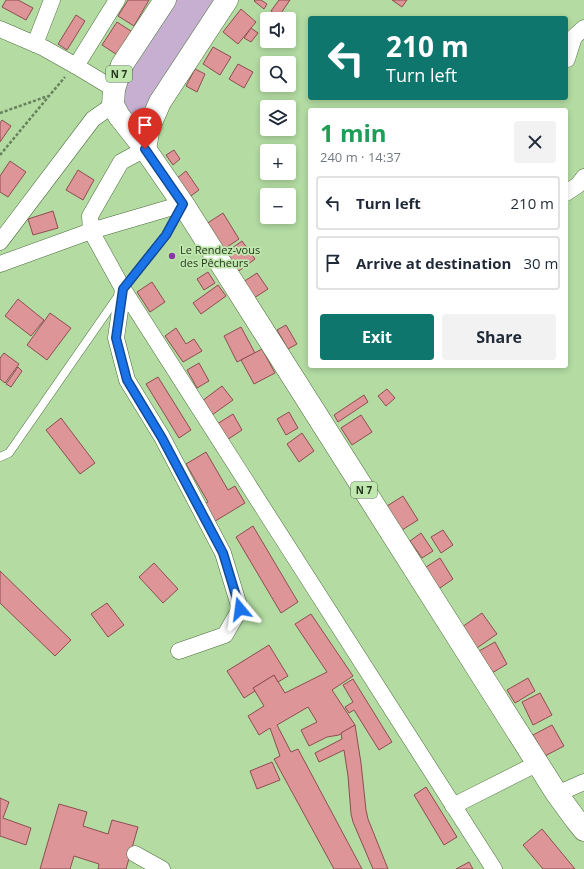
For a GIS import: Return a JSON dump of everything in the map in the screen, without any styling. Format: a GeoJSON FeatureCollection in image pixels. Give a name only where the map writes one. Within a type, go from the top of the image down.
{"type":"FeatureCollection","features":[{"type":"Feature","properties":{"kind":"main road","name":"N 7"},"geometry":{"type":"LineString","coordinates":[[165,0],[122,65],[113,97],[119,116],[145,149],[183,204],[557,794],[584,830]]}},
{"type":"Feature","properties":{"kind":"main road"},"geometry":{"type":"LineString","coordinates":[[145,149],[149,127],[160,102],[227,0]]}},
{"type":"Feature","properties":{"kind":"street"},"geometry":{"type":"LineString","coordinates":[[35,44],[52,0]]}},
{"type":"Feature","properties":{"kind":"street"},"geometry":{"type":"LineString","coordinates":[[76,66],[118,0]]}},
{"type":"Feature","properties":{"kind":"street"},"geometry":{"type":"LineString","coordinates":[[568,56],[574,37],[584,28]]}},
{"type":"Feature","properties":{"kind":"street"},"geometry":{"type":"LineString","coordinates":[[0,29],[44,48],[76,66],[113,97],[93,119],[0,242]]}},
{"type":"Feature","properties":{"kind":"street"},"geometry":{"type":"LineString","coordinates":[[145,149],[121,162],[90,216],[91,231],[123,289],[494,869]]}},
{"type":"Feature","properties":{"kind":"street"},"geometry":{"type":"LineString","coordinates":[[568,192],[578,185],[584,177]]}},
{"type":"Feature","properties":{"kind":"street"},"geometry":{"type":"LineString","coordinates":[[0,264],[91,231],[183,204]]}},
{"type":"Feature","properties":{"kind":"street"},"geometry":{"type":"LineString","coordinates":[[123,289],[116,338],[127,380],[162,438],[223,553],[240,609],[225,635],[178,651]]}},
{"type":"Feature","properties":{"kind":"street"},"geometry":{"type":"LineString","coordinates":[[453,806],[538,764]]}},
{"type":"Feature","properties":{"kind":"street"},"geometry":{"type":"LineString","coordinates":[[557,794],[584,782]]}},
{"type":"Feature","properties":{"kind":"street"},"geometry":{"type":"LineString","coordinates":[[135,854],[162,869]]}},
{"type":"Feature","properties":{"kind":"lane"},"geometry":{"type":"LineString","coordinates":[[0,457],[9,453],[123,289],[166,235],[183,204]]}},
{"type":"Feature","properties":{"kind":"path"},"geometry":{"type":"LineString","coordinates":[[0,155],[48,96],[76,66]]}},
{"type":"Feature","properties":{"kind":"path"},"geometry":{"type":"LineString","coordinates":[[0,113],[48,96]]}},
{"type":"Feature","properties":{"kind":"shaded area"},"geometry":{"type":"Polygon","coordinates":[[[173,0],[221,0],[140,132],[121,102],[128,69],[173,0]]]}},
{"type":"Feature","properties":{"kind":"building"},"geometry":{"type":"Polygon","coordinates":[[[6,0],[18,0],[33,8],[26,20],[2,7],[6,0]]]}},
{"type":"Feature","properties":{"kind":"building"},"geometry":{"type":"Polygon","coordinates":[[[128,0],[149,0],[134,26],[118,16],[128,0]]]}},
{"type":"Feature","properties":{"kind":"building"},"geometry":{"type":"Polygon","coordinates":[[[261,0],[267,4],[264,9],[254,1],[261,0]]]}},
{"type":"Feature","properties":{"kind":"building"},"geometry":{"type":"Polygon","coordinates":[[[279,0],[290,0],[282,12],[271,11],[279,0]]]}},
{"type":"Feature","properties":{"kind":"building"},"geometry":{"type":"Polygon","coordinates":[[[392,0],[407,0],[402,7],[392,0]]]}},
{"type":"Feature","properties":{"kind":"building"},"geometry":{"type":"Polygon","coordinates":[[[241,9],[256,22],[238,44],[223,32],[241,9]]]}},
{"type":"Feature","properties":{"kind":"building"},"geometry":{"type":"Polygon","coordinates":[[[76,15],[85,21],[67,50],[58,44],[76,15]]]}},
{"type":"Feature","properties":{"kind":"building"},"geometry":{"type":"Polygon","coordinates":[[[117,22],[134,33],[119,56],[102,45],[117,22]]]}},
{"type":"Feature","properties":{"kind":"building"},"geometry":{"type":"Polygon","coordinates":[[[251,28],[258,33],[251,42],[244,38],[251,28]]]}},
{"type":"Feature","properties":{"kind":"building"},"geometry":{"type":"Polygon","coordinates":[[[213,47],[231,57],[220,75],[203,64],[213,47]]]}},
{"type":"Feature","properties":{"kind":"building"},"geometry":{"type":"Polygon","coordinates":[[[238,64],[253,72],[244,88],[229,79],[238,64]]]}},
{"type":"Feature","properties":{"kind":"building"},"geometry":{"type":"Polygon","coordinates":[[[195,69],[205,74],[197,92],[186,86],[195,69]]]}},
{"type":"Feature","properties":{"kind":"building"},"geometry":{"type":"Polygon","coordinates":[[[2,120],[11,126],[0,142],[0,123],[2,120]]]}},
{"type":"Feature","properties":{"kind":"building"},"geometry":{"type":"Polygon","coordinates":[[[174,150],[180,159],[173,165],[166,155],[174,150]]]}},
{"type":"Feature","properties":{"kind":"building"},"geometry":{"type":"Polygon","coordinates":[[[10,161],[26,172],[8,197],[0,192],[0,176],[10,161]]]}},
{"type":"Feature","properties":{"kind":"building"},"geometry":{"type":"Polygon","coordinates":[[[78,170],[94,180],[83,200],[66,190],[78,170]]]}},
{"type":"Feature","properties":{"kind":"building"},"geometry":{"type":"Polygon","coordinates":[[[186,171],[199,190],[188,198],[176,179],[186,171]]]}},
{"type":"Feature","properties":{"kind":"building"},"geometry":{"type":"Polygon","coordinates":[[[53,211],[58,228],[33,235],[28,219],[53,211]]]}},
{"type":"Feature","properties":{"kind":"building"},"geometry":{"type":"Polygon","coordinates":[[[223,213],[239,239],[224,249],[206,224],[223,213]]]}},
{"type":"Feature","properties":{"kind":"building"},"geometry":{"type":"Polygon","coordinates":[[[242,241],[255,259],[236,273],[222,255],[242,241]]]}},
{"type":"Feature","properties":{"kind":"building"},"geometry":{"type":"Polygon","coordinates":[[[208,272],[215,283],[204,290],[197,279],[208,272]]]}},
{"type":"Feature","properties":{"kind":"building"},"geometry":{"type":"Polygon","coordinates":[[[257,273],[268,289],[254,298],[243,282],[257,273]]]}},
{"type":"Feature","properties":{"kind":"building"},"geometry":{"type":"Polygon","coordinates":[[[152,282],[165,302],[150,312],[137,292],[152,282]]]}},
{"type":"Feature","properties":{"kind":"building"},"geometry":{"type":"Polygon","coordinates":[[[218,285],[226,296],[201,314],[193,303],[218,285]]]}},
{"type":"Feature","properties":{"kind":"building"},"geometry":{"type":"Polygon","coordinates":[[[18,299],[44,320],[31,336],[5,316],[18,299]]]}},
{"type":"Feature","properties":{"kind":"building"},"geometry":{"type":"Polygon","coordinates":[[[50,313],[71,328],[47,360],[27,345],[50,313]]]}},
{"type":"Feature","properties":{"kind":"building"},"geometry":{"type":"Polygon","coordinates":[[[286,325],[297,344],[288,349],[277,330],[286,325]]]}},
{"type":"Feature","properties":{"kind":"building"},"geometry":{"type":"Polygon","coordinates":[[[241,327],[255,353],[237,362],[224,336],[241,327]]]}},
{"type":"Feature","properties":{"kind":"building"},"geometry":{"type":"Polygon","coordinates":[[[176,328],[186,344],[194,339],[202,351],[183,362],[165,336],[176,328]]]}},
{"type":"Feature","properties":{"kind":"building"},"geometry":{"type":"Polygon","coordinates":[[[262,349],[275,373],[254,384],[241,360],[262,349]]]}},
{"type":"Feature","properties":{"kind":"building"},"geometry":{"type":"Polygon","coordinates":[[[4,353],[19,364],[5,383],[0,379],[0,358],[4,353]]]}},
{"type":"Feature","properties":{"kind":"building"},"geometry":{"type":"Polygon","coordinates":[[[199,363],[209,381],[197,388],[187,370],[199,363]]]}},
{"type":"Feature","properties":{"kind":"building"},"geometry":{"type":"Polygon","coordinates":[[[18,367],[22,371],[11,387],[6,384],[18,367]]]}},
{"type":"Feature","properties":{"kind":"building"},"geometry":{"type":"Polygon","coordinates":[[[158,377],[191,430],[179,438],[146,384],[158,377]]]}},
{"type":"Feature","properties":{"kind":"building"},"geometry":{"type":"Polygon","coordinates":[[[222,386],[233,400],[212,415],[202,401],[222,386]]]}},
{"type":"Feature","properties":{"kind":"building"},"geometry":{"type":"Polygon","coordinates":[[[387,389],[395,398],[386,406],[378,396],[387,389]]]}},
{"type":"Feature","properties":{"kind":"building"},"geometry":{"type":"Polygon","coordinates":[[[364,395],[368,402],[338,422],[334,415],[364,395]]]}},
{"type":"Feature","properties":{"kind":"building"},"geometry":{"type":"Polygon","coordinates":[[[289,412],[298,428],[286,435],[277,419],[289,412]]]}},
{"type":"Feature","properties":{"kind":"building"},"geometry":{"type":"Polygon","coordinates":[[[233,414],[242,430],[227,440],[217,424],[233,414]]]}},
{"type":"Feature","properties":{"kind":"building"},"geometry":{"type":"Polygon","coordinates":[[[361,415],[372,432],[352,445],[341,428],[361,415]]]}},
{"type":"Feature","properties":{"kind":"building"},"geometry":{"type":"Polygon","coordinates":[[[61,418],[95,463],[80,474],[46,430],[61,418]]]}},
{"type":"Feature","properties":{"kind":"building"},"geometry":{"type":"Polygon","coordinates":[[[302,433],[314,451],[299,462],[287,444],[302,433]]]}},
{"type":"Feature","properties":{"kind":"building"},"geometry":{"type":"Polygon","coordinates":[[[206,452],[228,490],[235,486],[245,503],[212,523],[202,505],[208,502],[186,464],[206,452]]]}},
{"type":"Feature","properties":{"kind":"building"},"geometry":{"type":"Polygon","coordinates":[[[403,496],[418,520],[402,530],[387,506],[403,496]]]}},
{"type":"Feature","properties":{"kind":"building"},"geometry":{"type":"Polygon","coordinates":[[[253,526],[298,602],[281,613],[236,537],[253,526]]]}},
{"type":"Feature","properties":{"kind":"building"},"geometry":{"type":"Polygon","coordinates":[[[443,530],[453,545],[441,553],[431,537],[443,530]]]}},
{"type":"Feature","properties":{"kind":"building"},"geometry":{"type":"Polygon","coordinates":[[[421,533],[433,551],[422,558],[410,541],[421,533]]]}},
{"type":"Feature","properties":{"kind":"building"},"geometry":{"type":"Polygon","coordinates":[[[440,558],[453,579],[437,590],[423,569],[440,558]]]}},
{"type":"Feature","properties":{"kind":"building"},"geometry":{"type":"Polygon","coordinates":[[[154,563],[178,589],[163,603],[139,577],[154,563]]]}},
{"type":"Feature","properties":{"kind":"building"},"geometry":{"type":"Polygon","coordinates":[[[0,571],[71,640],[55,656],[0,603],[0,571]]]}},
{"type":"Feature","properties":{"kind":"building"},"geometry":{"type":"Polygon","coordinates":[[[107,603],[124,625],[108,637],[91,614],[107,603]]]}},
{"type":"Feature","properties":{"kind":"building"},"geometry":{"type":"Polygon","coordinates":[[[482,613],[497,634],[477,648],[462,627],[482,613]]]}},
{"type":"Feature","properties":{"kind":"building"},"geometry":{"type":"Polygon","coordinates":[[[311,614],[353,676],[332,690],[355,725],[339,735],[327,737],[309,746],[301,730],[317,722],[308,707],[277,725],[291,752],[298,749],[362,869],[334,869],[274,759],[280,756],[270,728],[259,735],[248,716],[264,706],[253,688],[274,675],[285,693],[327,672],[295,624],[311,614]]]}},
{"type":"Feature","properties":{"kind":"building"},"geometry":{"type":"Polygon","coordinates":[[[495,642],[507,664],[492,673],[479,651],[495,642]]]}},
{"type":"Feature","properties":{"kind":"building"},"geometry":{"type":"Polygon","coordinates":[[[269,645],[288,676],[278,682],[274,675],[253,688],[255,691],[244,698],[227,671],[269,645]]]}},
{"type":"Feature","properties":{"kind":"building"},"geometry":{"type":"Polygon","coordinates":[[[528,678],[535,691],[515,703],[507,690],[528,678]]]}},
{"type":"Feature","properties":{"kind":"building"},"geometry":{"type":"Polygon","coordinates":[[[353,679],[392,742],[379,750],[354,710],[349,713],[345,707],[353,702],[343,685],[353,679]]]}},
{"type":"Feature","properties":{"kind":"building"},"geometry":{"type":"Polygon","coordinates":[[[540,693],[552,715],[533,725],[522,702],[540,693]]]}},
{"type":"Feature","properties":{"kind":"building"},"geometry":{"type":"Polygon","coordinates":[[[355,725],[368,819],[388,869],[373,869],[353,822],[344,750],[319,762],[315,753],[342,739],[341,733],[355,725]]]}},
{"type":"Feature","properties":{"kind":"building"},"geometry":{"type":"Polygon","coordinates":[[[552,725],[564,746],[545,756],[533,735],[552,725]]]}},
{"type":"Feature","properties":{"kind":"building"},"geometry":{"type":"Polygon","coordinates":[[[272,762],[280,780],[257,789],[250,771],[272,762]]]}},
{"type":"Feature","properties":{"kind":"building"},"geometry":{"type":"Polygon","coordinates":[[[426,787],[457,837],[444,845],[414,795],[426,787]]]}},
{"type":"Feature","properties":{"kind":"building"},"geometry":{"type":"Polygon","coordinates":[[[0,798],[9,802],[3,818],[31,828],[26,845],[0,836],[0,798]]]}},
{"type":"Feature","properties":{"kind":"building"},"geometry":{"type":"Polygon","coordinates":[[[59,804],[87,812],[83,826],[108,834],[112,820],[138,827],[126,869],[98,869],[99,864],[74,856],[70,869],[40,869],[59,804]]]}},
{"type":"Feature","properties":{"kind":"building"},"geometry":{"type":"Polygon","coordinates":[[[542,829],[575,869],[543,869],[523,845],[542,829]]]}},
{"type":"Feature","properties":{"kind":"building"},"geometry":{"type":"Polygon","coordinates":[[[469,862],[473,869],[456,869],[469,862]]]}},
{"type":"Feature","properties":{"kind":"place","name":"Le Rendez-vous des Pêcheurs"},"geometry":{"type":"Point","coordinates":[172,256]}},
{"type":"Feature","properties":{"kind":"route"},"geometry":{"type":"LineString","coordinates":[[145,149],[183,204],[166,235],[123,289],[116,338],[127,380],[162,438],[223,553],[240,609]]}}]}
